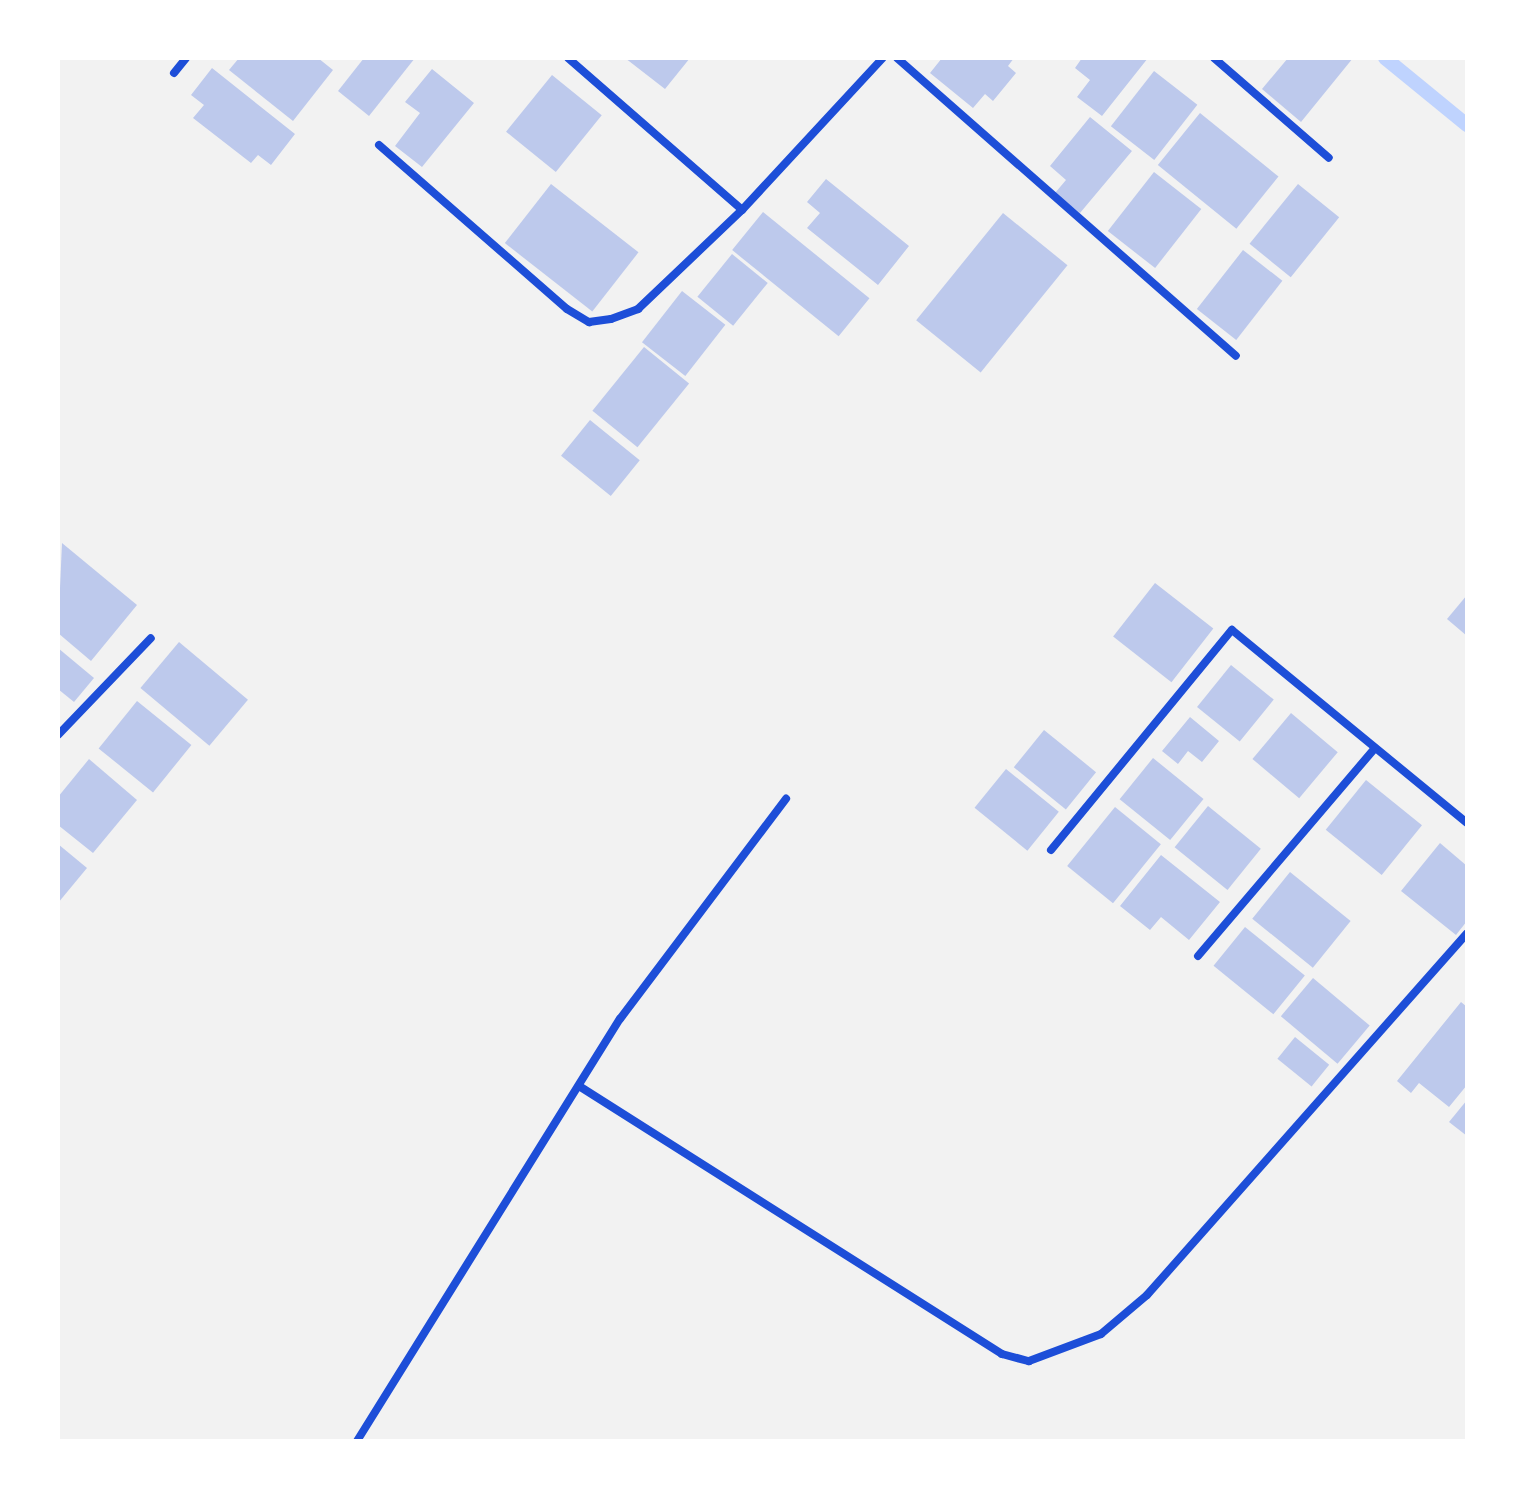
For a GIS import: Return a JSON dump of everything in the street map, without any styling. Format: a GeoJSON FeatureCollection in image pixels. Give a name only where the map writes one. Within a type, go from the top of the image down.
{"type":"FeatureCollection","features":[{"type":"Feature","properties":{"kind":"street"},"geometry":{"type":"LineString","coordinates":[[174,73],[186,58]]}},
{"type":"Feature","properties":{"kind":"street"},"geometry":{"type":"LineString","coordinates":[[568,58],[742,210]]}},
{"type":"Feature","properties":{"kind":"street"},"geometry":{"type":"LineString","coordinates":[[379,145],[589,322],[638,309],[742,210],[883,58]]}},
{"type":"Feature","properties":{"kind":"street"},"geometry":{"type":"LineString","coordinates":[[897,58],[1236,356]]}},
{"type":"Feature","properties":{"kind":"street"},"geometry":{"type":"LineString","coordinates":[[1214,58],[1329,158]]}},
{"type":"Feature","properties":{"kind":"street"},"geometry":{"type":"LineString","coordinates":[[1051,850],[1232,630],[1467,823]]}},
{"type":"Feature","properties":{"kind":"street"},"geometry":{"type":"LineString","coordinates":[[58,735],[151,638]]}},
{"type":"Feature","properties":{"kind":"street"},"geometry":{"type":"LineString","coordinates":[[1198,956],[1375,748]]}},
{"type":"Feature","properties":{"kind":"street"},"geometry":{"type":"LineString","coordinates":[[357,1441],[620,1019],[786,799]]}},
{"type":"Feature","properties":{"kind":"street"},"geometry":{"type":"LineString","coordinates":[[579,1086],[1002,1354],[1029,1361],[1101,1334],[1147,1295],[1467,933]]}},
{"type":"Feature","properties":{"kind":"building"},"geometry":{"type":"Polygon","coordinates":[[[239,58],[318,58],[333,70],[293,121],[229,70],[239,58]]]}},
{"type":"Feature","properties":{"kind":"building"},"geometry":{"type":"Polygon","coordinates":[[[364,58],[415,58],[369,116],[338,91],[364,58]]]}},
{"type":"Feature","properties":{"kind":"building"},"geometry":{"type":"Polygon","coordinates":[[[625,58],[690,58],[665,89],[625,58]]]}},
{"type":"Feature","properties":{"kind":"building"},"geometry":{"type":"Polygon","coordinates":[[[942,58],[1014,58],[1008,66],[1016,73],[993,101],[985,94],[973,108],[930,73],[942,58]]]}},
{"type":"Feature","properties":{"kind":"building"},"geometry":{"type":"Polygon","coordinates":[[[1082,58],[1148,58],[1102,116],[1077,97],[1090,80],[1075,68],[1082,58]]]}},
{"type":"Feature","properties":{"kind":"building"},"geometry":{"type":"Polygon","coordinates":[[[1288,58],[1353,58],[1301,122],[1262,89],[1288,58]]]}},
{"type":"Feature","properties":{"kind":"building"},"geometry":{"type":"Polygon","coordinates":[[[212,68],[295,134],[271,165],[258,155],[251,163],[193,118],[204,105],[191,95],[212,68]]]}},
{"type":"Feature","properties":{"kind":"building"},"geometry":{"type":"Polygon","coordinates":[[[432,69],[474,103],[422,167],[395,146],[420,113],[405,102],[432,69]]]}},
{"type":"Feature","properties":{"kind":"building"},"geometry":{"type":"Polygon","coordinates":[[[1154,71],[1197,105],[1154,160],[1111,126],[1154,71]]]}},
{"type":"Feature","properties":{"kind":"building"},"geometry":{"type":"Polygon","coordinates":[[[552,75],[602,115],[556,172],[506,132],[552,75]]]}},
{"type":"Feature","properties":{"kind":"building"},"geometry":{"type":"Polygon","coordinates":[[[1200,113],[1278,177],[1236,229],[1158,165],[1200,113]]]}},
{"type":"Feature","properties":{"kind":"building"},"geometry":{"type":"Polygon","coordinates":[[[1090,117],[1132,151],[1080,213],[1055,193],[1066,180],[1050,166],[1090,117]]]}},
{"type":"Feature","properties":{"kind":"building"},"geometry":{"type":"Polygon","coordinates":[[[1154,172],[1201,209],[1155,268],[1108,231],[1154,172]]]}},
{"type":"Feature","properties":{"kind":"building"},"geometry":{"type":"Polygon","coordinates":[[[826,179],[909,246],[878,285],[807,228],[820,213],[807,202],[826,179]]]}},
{"type":"Feature","properties":{"kind":"building"},"geometry":{"type":"Polygon","coordinates":[[[551,184],[638,252],[592,311],[505,243],[551,184]]]}},
{"type":"Feature","properties":{"kind":"building"},"geometry":{"type":"Polygon","coordinates":[[[1298,184],[1339,217],[1291,277],[1250,244],[1298,184]]]}},
{"type":"Feature","properties":{"kind":"building"},"geometry":{"type":"Polygon","coordinates":[[[763,212],[869,298],[839,336],[732,250],[763,212]]]}},
{"type":"Feature","properties":{"kind":"building"},"geometry":{"type":"Polygon","coordinates":[[[1003,213],[1068,265],[981,372],[916,320],[1003,213]]]}},
{"type":"Feature","properties":{"kind":"building"},"geometry":{"type":"Polygon","coordinates":[[[1243,250],[1282,281],[1236,340],[1197,309],[1243,250]]]}},
{"type":"Feature","properties":{"kind":"building"},"geometry":{"type":"Polygon","coordinates":[[[732,254],[768,283],[733,326],[697,297],[732,254]]]}},
{"type":"Feature","properties":{"kind":"building"},"geometry":{"type":"Polygon","coordinates":[[[682,291],[725,325],[685,376],[642,342],[682,291]]]}},
{"type":"Feature","properties":{"kind":"building"},"geometry":{"type":"Polygon","coordinates":[[[644,347],[689,384],[637,447],[592,411],[644,347]]]}},
{"type":"Feature","properties":{"kind":"building"},"geometry":{"type":"Polygon","coordinates":[[[590,420],[640,460],[611,496],[561,456],[590,420]]]}},
{"type":"Feature","properties":{"kind":"building"},"geometry":{"type":"Polygon","coordinates":[[[62,543],[137,605],[91,661],[58,633],[62,543]]]}},
{"type":"Feature","properties":{"kind":"building"},"geometry":{"type":"Polygon","coordinates":[[[1155,583],[1213,629],[1171,682],[1113,637],[1155,583]]]}},
{"type":"Feature","properties":{"kind":"building"},"geometry":{"type":"Polygon","coordinates":[[[1467,595],[1467,636],[1447,619],[1467,595]]]}},
{"type":"Feature","properties":{"kind":"building"},"geometry":{"type":"Polygon","coordinates":[[[179,642],[248,700],[209,746],[140,688],[179,642]]]}},
{"type":"Feature","properties":{"kind":"building"},"geometry":{"type":"Polygon","coordinates":[[[58,648],[94,678],[74,702],[58,689],[58,648]]]}},
{"type":"Feature","properties":{"kind":"building"},"geometry":{"type":"Polygon","coordinates":[[[1231,665],[1274,700],[1240,742],[1197,707],[1231,665]]]}},
{"type":"Feature","properties":{"kind":"building"},"geometry":{"type":"Polygon","coordinates":[[[137,701],[191,745],[153,792],[99,748],[137,701]]]}},
{"type":"Feature","properties":{"kind":"building"},"geometry":{"type":"Polygon","coordinates":[[[1291,713],[1338,752],[1299,798],[1252,759],[1291,713]]]}},
{"type":"Feature","properties":{"kind":"building"},"geometry":{"type":"Polygon","coordinates":[[[1190,717],[1219,741],[1202,762],[1188,751],[1178,764],[1162,751],[1190,717]]]}},
{"type":"Feature","properties":{"kind":"building"},"geometry":{"type":"Polygon","coordinates":[[[1044,730],[1096,772],[1066,809],[1014,767],[1044,730]]]}},
{"type":"Feature","properties":{"kind":"building"},"geometry":{"type":"Polygon","coordinates":[[[1153,758],[1204,799],[1170,840],[1120,799],[1153,758]]]}},
{"type":"Feature","properties":{"kind":"building"},"geometry":{"type":"Polygon","coordinates":[[[89,759],[137,800],[93,853],[58,825],[58,797],[89,759]]]}},
{"type":"Feature","properties":{"kind":"building"},"geometry":{"type":"Polygon","coordinates":[[[1006,769],[1059,812],[1027,851],[975,808],[1006,769]]]}},
{"type":"Feature","properties":{"kind":"building"},"geometry":{"type":"Polygon","coordinates":[[[1366,780],[1422,825],[1382,875],[1326,830],[1366,780]]]}},
{"type":"Feature","properties":{"kind":"building"},"geometry":{"type":"Polygon","coordinates":[[[1208,806],[1261,849],[1227,890],[1175,847],[1208,806]]]}},
{"type":"Feature","properties":{"kind":"building"},"geometry":{"type":"Polygon","coordinates":[[[1115,807],[1161,844],[1113,903],[1067,866],[1115,807]]]}},
{"type":"Feature","properties":{"kind":"building"},"geometry":{"type":"Polygon","coordinates":[[[1440,843],[1467,866],[1467,921],[1456,935],[1401,891],[1440,843]]]}},
{"type":"Feature","properties":{"kind":"building"},"geometry":{"type":"Polygon","coordinates":[[[58,844],[87,868],[58,903],[58,844]]]}},
{"type":"Feature","properties":{"kind":"building"},"geometry":{"type":"Polygon","coordinates":[[[1161,855],[1220,902],[1189,940],[1161,917],[1150,930],[1120,906],[1161,855]]]}},
{"type":"Feature","properties":{"kind":"building"},"geometry":{"type":"Polygon","coordinates":[[[1290,872],[1351,921],[1313,968],[1252,919],[1290,872]]]}},
{"type":"Feature","properties":{"kind":"building"},"geometry":{"type":"Polygon","coordinates":[[[1245,927],[1305,975],[1273,1014],[1214,966],[1245,927]]]}},
{"type":"Feature","properties":{"kind":"building"},"geometry":{"type":"Polygon","coordinates":[[[1313,978],[1370,1026],[1338,1064],[1281,1016],[1313,978]]]}},
{"type":"Feature","properties":{"kind":"building"},"geometry":{"type":"Polygon","coordinates":[[[1461,1002],[1467,1007],[1467,1085],[1449,1107],[1419,1083],[1411,1093],[1397,1081],[1461,1002]]]}},
{"type":"Feature","properties":{"kind":"building"},"geometry":{"type":"Polygon","coordinates":[[[1295,1037],[1329,1065],[1312,1086],[1277,1059],[1295,1037]]]}},
{"type":"Feature","properties":{"kind":"building"},"geometry":{"type":"Polygon","coordinates":[[[1467,1100],[1467,1136],[1449,1122],[1467,1100]]]}},
{"type":"Feature","properties":{"kind":"waterway"},"geometry":{"type":"LineString","coordinates":[[1385,58],[1467,125]]}}]}
